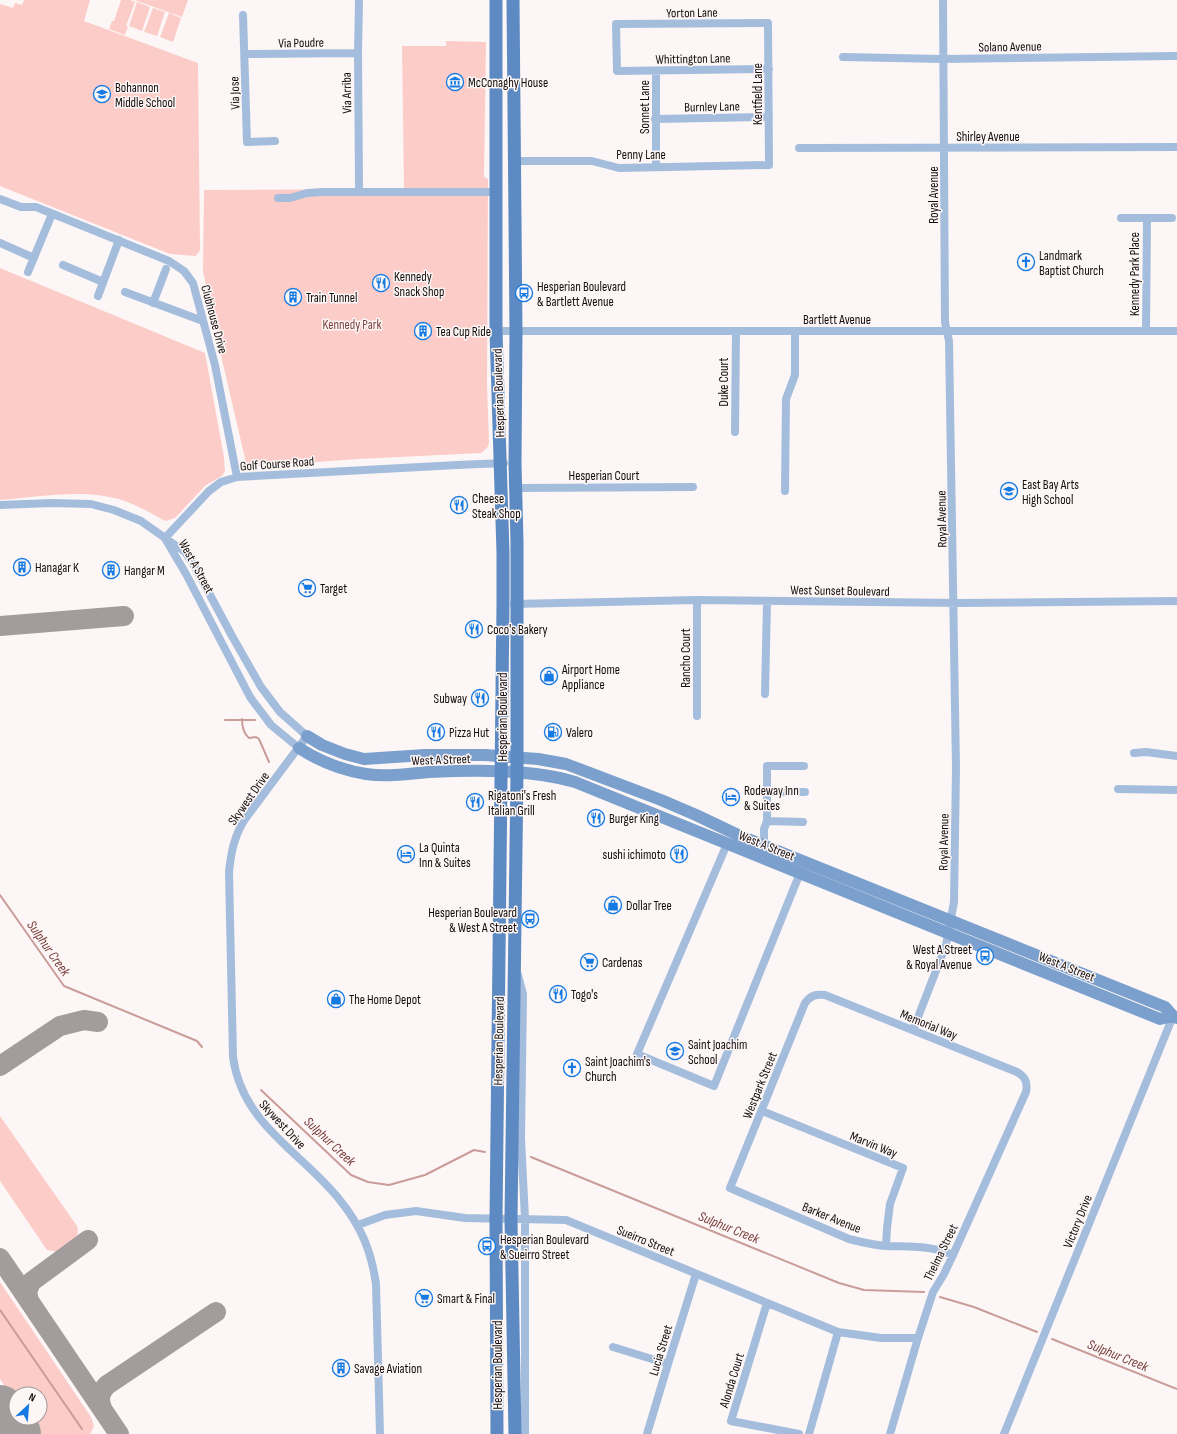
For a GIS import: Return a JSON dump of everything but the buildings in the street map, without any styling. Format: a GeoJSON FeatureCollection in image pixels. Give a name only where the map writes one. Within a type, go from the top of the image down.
{"type":"FeatureCollection","features":[{"type":"Feature","properties":{"kind":"main road","name":"Hesperian Boulevard"},"geometry":{"type":"LineString","coordinates":[[496,0],[496,331],[503,604],[496,1219],[497,1434]]}},
{"type":"Feature","properties":{"kind":"main road","name":"Hesperian Boulevard"},"geometry":{"type":"LineString","coordinates":[[513,0],[517,604],[517,773],[512,1219],[515,1434]]}},
{"type":"Feature","properties":{"kind":"main road"},"geometry":{"type":"LineString","coordinates":[[497,97],[502,113],[514,123]]}},
{"type":"Feature","properties":{"kind":"main road","name":"West A Street"},"geometry":{"type":"LineString","coordinates":[[307,736],[328,747],[364,760],[425,755],[502,756],[543,759],[566,764],[661,800],[738,835],[1165,1007],[1175,1017]]}},
{"type":"Feature","properties":{"kind":"main road","name":"West A Street"},"geometry":{"type":"LineString","coordinates":[[299,748],[314,758],[332,766],[366,774],[396,775],[432,772],[485,771],[550,775],[561,778],[1160,1019],[1175,1017]]}},
{"type":"Feature","properties":{"kind":"main road"},"geometry":{"type":"LineString","coordinates":[[641,809],[661,800]]}},
{"type":"Feature","properties":{"kind":"main road"},"geometry":{"type":"LineString","coordinates":[[727,844],[738,835]]}},
{"type":"Feature","properties":{"kind":"street","name":"Via Arriba"},"geometry":{"type":"LineString","coordinates":[[359,0],[359,186]]}},
{"type":"Feature","properties":{"kind":"street","name":"Royal Avenue"},"geometry":{"type":"LineString","coordinates":[[913,1030],[946,945],[954,902],[956,784],[954,603],[951,385],[949,341],[945,322],[944,0]]}},
{"type":"Feature","properties":{"kind":"street","name":"Via Jose"},"geometry":{"type":"LineString","coordinates":[[243,15],[247,142],[275,141]]}},
{"type":"Feature","properties":{"kind":"street","name":"Yorton Lane"},"geometry":{"type":"LineString","coordinates":[[617,71],[616,24],[768,23]]}},
{"type":"Feature","properties":{"kind":"street","name":"Kentfield Lane"},"geometry":{"type":"LineString","coordinates":[[768,23],[769,165]]}},
{"type":"Feature","properties":{"kind":"street","name":"Via Poudre"},"geometry":{"type":"LineString","coordinates":[[244,54],[358,53]]}},
{"type":"Feature","properties":{"kind":"street","name":"Solano Avenue"},"geometry":{"type":"LineString","coordinates":[[843,57],[944,58],[1177,56]]}},
{"type":"Feature","properties":{"kind":"street","name":"Whittington Lane"},"geometry":{"type":"LineString","coordinates":[[617,71],[769,69]]}},
{"type":"Feature","properties":{"kind":"street","name":"Sonnet Lane"},"geometry":{"type":"LineString","coordinates":[[656,71],[656,167]]}},
{"type":"Feature","properties":{"kind":"street","name":"Burnley Lane"},"geometry":{"type":"LineString","coordinates":[[655,119],[769,117]]}},
{"type":"Feature","properties":{"kind":"street","name":"Shirley Avenue"},"geometry":{"type":"LineString","coordinates":[[799,148],[1177,147]]}},
{"type":"Feature","properties":{"kind":"street","name":"Penny Lane"},"geometry":{"type":"LineString","coordinates":[[514,161],[592,161],[619,168],[769,165]]}},
{"type":"Feature","properties":{"kind":"street"},"geometry":{"type":"LineString","coordinates":[[278,198],[290,198],[307,193],[323,192],[497,192]]}},
{"type":"Feature","properties":{"kind":"street","name":"Clubhouse Drive"},"geometry":{"type":"LineString","coordinates":[[0,199],[21,207],[36,207],[169,261],[184,271],[193,283],[215,365],[237,477]]}},
{"type":"Feature","properties":{"kind":"street"},"geometry":{"type":"LineString","coordinates":[[28,272],[52,214]]}},
{"type":"Feature","properties":{"kind":"street","name":"Kennedy Park Place"},"geometry":{"type":"LineString","coordinates":[[1121,218],[1172,218]]}},
{"type":"Feature","properties":{"kind":"street","name":"Kennedy Park Place"},"geometry":{"type":"LineString","coordinates":[[1146,331],[1147,218]]}},
{"type":"Feature","properties":{"kind":"street"},"geometry":{"type":"LineString","coordinates":[[98,296],[119,240]]}},
{"type":"Feature","properties":{"kind":"street"},"geometry":{"type":"LineString","coordinates":[[0,243],[34,258]]}},
{"type":"Feature","properties":{"kind":"street"},"geometry":{"type":"LineString","coordinates":[[63,265],[103,282]]}},
{"type":"Feature","properties":{"kind":"street"},"geometry":{"type":"LineString","coordinates":[[153,303],[166,269]]}},
{"type":"Feature","properties":{"kind":"street"},"geometry":{"type":"LineString","coordinates":[[125,292],[203,321]]}},
{"type":"Feature","properties":{"kind":"street","name":"Bartlett Avenue"},"geometry":{"type":"LineString","coordinates":[[496,331],[1177,331]]}},
{"type":"Feature","properties":{"kind":"street","name":"Duke Court"},"geometry":{"type":"LineString","coordinates":[[735,432],[736,331]]}},
{"type":"Feature","properties":{"kind":"street"},"geometry":{"type":"LineString","coordinates":[[785,491],[786,398],[795,375],[795,331]]}},
{"type":"Feature","properties":{"kind":"street","name":"Golf Course Road"},"geometry":{"type":"LineString","coordinates":[[165,538],[209,491],[222,482],[237,477],[500,463],[516,464]]}},
{"type":"Feature","properties":{"kind":"street","name":"Hesperian Court"},"geometry":{"type":"LineString","coordinates":[[516,488],[692,487]]}},
{"type":"Feature","properties":{"kind":"street"},"geometry":{"type":"LineString","coordinates":[[0,506],[52,503],[91,504],[114,510],[141,521],[165,538]]}},
{"type":"Feature","properties":{"kind":"street","name":"West A Street"},"geometry":{"type":"LineString","coordinates":[[165,538],[185,552],[196,567],[232,636],[261,687],[280,712],[307,736]]}},
{"type":"Feature","properties":{"kind":"street","name":"West A Street"},"geometry":{"type":"LineString","coordinates":[[165,538],[186,574],[250,697],[271,725],[299,748]]}},
{"type":"Feature","properties":{"kind":"street","name":"West Sunset Boulevard"},"geometry":{"type":"LineString","coordinates":[[503,604],[697,600],[954,603],[1177,601]]}},
{"type":"Feature","properties":{"kind":"street","name":"Rancho Court"},"geometry":{"type":"LineString","coordinates":[[697,600],[697,716]]}},
{"type":"Feature","properties":{"kind":"street"},"geometry":{"type":"LineString","coordinates":[[764,694],[767,601]]}},
{"type":"Feature","properties":{"kind":"street","name":"Skywest Drive"},"geometry":{"type":"LineString","coordinates":[[307,736],[244,819],[237,831],[232,847],[229,872],[233,1058],[236,1075],[242,1091],[256,1115],[330,1188],[358,1225],[369,1251],[373,1263],[376,1284],[380,1434]]}},
{"type":"Feature","properties":{"kind":"street"},"geometry":{"type":"LineString","coordinates":[[1134,753],[1146,752],[1177,756]]}},
{"type":"Feature","properties":{"kind":"street"},"geometry":{"type":"LineString","coordinates":[[764,845],[764,829],[767,821],[767,766],[804,766]]}},
{"type":"Feature","properties":{"kind":"street"},"geometry":{"type":"LineString","coordinates":[[1118,789],[1177,790]]}},
{"type":"Feature","properties":{"kind":"street"},"geometry":{"type":"LineString","coordinates":[[767,792],[805,792]]}},
{"type":"Feature","properties":{"kind":"street"},"geometry":{"type":"LineString","coordinates":[[767,821],[803,822]]}},
{"type":"Feature","properties":{"kind":"street"},"geometry":{"type":"LineString","coordinates":[[727,844],[638,1054],[714,1086],[800,873]]}},
{"type":"Feature","properties":{"kind":"street","name":"Hesperian Boulevard"},"geometry":{"type":"LineString","coordinates":[[515,964],[523,994],[521,1138],[525,1219],[526,1434]]}},
{"type":"Feature","properties":{"kind":"street","name":"Memorial Way"},"geometry":{"type":"LineString","coordinates":[[814,995],[826,995],[1017,1072],[1025,1078],[1027,1086]]}},
{"type":"Feature","properties":{"kind":"street","name":"Westpark Street"},"geometry":{"type":"LineString","coordinates":[[730,1188],[805,1003],[814,995]]}},
{"type":"Feature","properties":{"kind":"street","name":"Victory Drive"},"geometry":{"type":"LineString","coordinates":[[1004,1434],[1175,1017]]}},
{"type":"Feature","properties":{"kind":"street","name":"Thelma Street"},"geometry":{"type":"LineString","coordinates":[[890,1434],[933,1292],[953,1255],[1026,1092],[1027,1086]]}},
{"type":"Feature","properties":{"kind":"street","name":"Marvin Way"},"geometry":{"type":"LineString","coordinates":[[762,1111],[903,1168],[890,1204],[886,1228],[886,1246]]}},
{"type":"Feature","properties":{"kind":"street","name":"Barker Avenue"},"geometry":{"type":"LineString","coordinates":[[730,1188],[849,1239],[867,1244],[939,1250],[953,1255]]}},
{"type":"Feature","properties":{"kind":"street","name":"Sueirro Street"},"geometry":{"type":"LineString","coordinates":[[358,1225],[385,1215],[416,1211],[465,1218],[566,1220],[838,1332],[881,1338],[918,1338]]}},
{"type":"Feature","properties":{"kind":"street","name":"Lucia Street"},"geometry":{"type":"LineString","coordinates":[[647,1434],[696,1274]]}},
{"type":"Feature","properties":{"kind":"street","name":"Alonda Court"},"geometry":{"type":"LineString","coordinates":[[767,1303],[731,1421],[799,1434]]}},
{"type":"Feature","properties":{"kind":"street"},"geometry":{"type":"LineString","coordinates":[[808,1434],[838,1332]]}},
{"type":"Feature","properties":{"kind":"street"},"geometry":{"type":"LineString","coordinates":[[612,1347],[668,1364]]}},
{"type":"Feature","properties":{"kind":"green space","name":"Bohannon Middle School"},"geometry":{"type":"Polygon","coordinates":[[[24,0],[90,0],[84,21],[198,63],[200,250],[196,256],[170,254],[0,186],[0,4],[13,8],[15,3],[22,5],[24,0]]]}},
{"type":"Feature","properties":{"kind":"green space"},"geometry":{"type":"Polygon","coordinates":[[[121,0],[130,0],[135,2],[126,26],[128,26],[125,35],[109,29],[112,21],[114,21],[121,0]]]}},
{"type":"Feature","properties":{"kind":"green space"},"geometry":{"type":"Polygon","coordinates":[[[134,0],[188,0],[182,17],[134,0]]]}},
{"type":"Feature","properties":{"kind":"green space"},"geometry":{"type":"Polygon","coordinates":[[[137,2],[150,7],[142,31],[129,26],[137,2]]]}},
{"type":"Feature","properties":{"kind":"green space"},"geometry":{"type":"Polygon","coordinates":[[[153,8],[165,12],[157,36],[144,32],[153,8]]]}},
{"type":"Feature","properties":{"kind":"green space"},"geometry":{"type":"Polygon","coordinates":[[[169,13],[181,18],[173,42],[160,37],[169,13]]]}},
{"type":"Feature","properties":{"kind":"green space","name":"Kennedy Park"},"geometry":{"type":"Polygon","coordinates":[[[446,41],[486,42],[484,177],[488,179],[487,385],[489,443],[487,448],[481,453],[358,459],[247,467],[203,271],[204,190],[404,189],[402,46],[446,46],[446,41]]]}},
{"type":"Feature","properties":{"kind":"green space"},"geometry":{"type":"Polygon","coordinates":[[[0,268],[205,353],[224,457],[225,471],[222,476],[206,485],[175,518],[166,521],[132,504],[107,496],[61,494],[0,500],[0,268]]]}},
{"type":"Feature","properties":{"kind":"green space"},"geometry":{"type":"Polygon","coordinates":[[[0,1116],[77,1226],[78,1231],[76,1238],[73,1242],[58,1252],[47,1250],[0,1181],[0,1116]]]}},
{"type":"Feature","properties":{"kind":"green space"},"geometry":{"type":"Polygon","coordinates":[[[0,1282],[91,1417],[94,1426],[90,1434],[37,1434],[32,1426],[48,1426],[48,1386],[8,1386],[8,1391],[0,1379],[0,1282]]]}},
{"type":"Feature","properties":{"kind":"waterway"},"geometry":{"type":"LineString","coordinates":[[242,719],[245,734],[249,738],[256,737],[259,739],[269,762]]}},
{"type":"Feature","properties":{"kind":"waterway"},"geometry":{"type":"LineString","coordinates":[[225,720],[255,720]]}},
{"type":"Feature","properties":{"kind":"waterway","name":"Sulphur Creek"},"geometry":{"type":"LineString","coordinates":[[0,895],[64,986],[197,1041],[202,1047]]}},
{"type":"Feature","properties":{"kind":"waterway","name":"Sulphur Creek"},"geometry":{"type":"LineString","coordinates":[[261,1090],[351,1175],[368,1182],[389,1185],[425,1175],[474,1150],[485,1152]]}},
{"type":"Feature","properties":{"kind":"waterway","name":"Sulphur Creek"},"geometry":{"type":"LineString","coordinates":[[531,1157],[839,1283],[864,1290],[924,1292]]}},
{"type":"Feature","properties":{"kind":"waterway","name":"Sulphur Creek"},"geometry":{"type":"LineString","coordinates":[[940,1297],[974,1307],[1037,1332]]}},
{"type":"Feature","properties":{"kind":"waterway"},"geometry":{"type":"LineString","coordinates":[[0,1310],[82,1429]]}},
{"type":"Feature","properties":{"kind":"waterway","name":"Sulphur Creek"},"geometry":{"type":"LineString","coordinates":[[1052,1339],[1177,1389]]}},
{"type":"Feature","properties":{"kind":"taxiway"},"geometry":{"type":"LineString","coordinates":[[0,626],[124,616]]}},
{"type":"Feature","properties":{"kind":"taxiway"},"geometry":{"type":"LineString","coordinates":[[0,1066],[60,1026],[84,1020],[98,1022]]}},
{"type":"Feature","properties":{"kind":"taxiway"},"geometry":{"type":"LineString","coordinates":[[29,1301],[27,1292],[31,1282],[88,1240]]}},
{"type":"Feature","properties":{"kind":"taxiway"},"geometry":{"type":"LineString","coordinates":[[0,1258],[119,1434]]}},
{"type":"Feature","properties":{"kind":"taxiway"},"geometry":{"type":"LineString","coordinates":[[102,1408],[100,1396],[107,1385],[216,1312]]}},
{"type":"Feature","properties":{"kind":"runway"},"geometry":{"type":"LineString","coordinates":[[0,1410],[16,1434]]}},
{"type":"Feature","properties":{"kind":"place","name":"McConaghy House"},"geometry":{"type":"Point","coordinates":[455,82]}},
{"type":"Feature","properties":{"kind":"place","name":"Bohannon Middle School"},"geometry":{"type":"Point","coordinates":[102,94]}},
{"type":"Feature","properties":{"kind":"place","name":"Landmark Baptist Church"},"geometry":{"type":"Point","coordinates":[1026,262]}},
{"type":"Feature","properties":{"kind":"place","name":"Kennedy Snack Shop"},"geometry":{"type":"Point","coordinates":[381,283]}},
{"type":"Feature","properties":{"kind":"place","name":"Hesperian Boulevard & Bartlett Avenue"},"geometry":{"type":"Point","coordinates":[524,293]}},
{"type":"Feature","properties":{"kind":"place","name":"Train Tunnel"},"geometry":{"type":"Point","coordinates":[293,297]}},
{"type":"Feature","properties":{"kind":"place","name":"Tea Cup Ride"},"geometry":{"type":"Point","coordinates":[423,331]}},
{"type":"Feature","properties":{"kind":"place","name":"East Bay Arts High School"},"geometry":{"type":"Point","coordinates":[1009,491]}},
{"type":"Feature","properties":{"kind":"place","name":"Cheese Steak Shop"},"geometry":{"type":"Point","coordinates":[459,505]}},
{"type":"Feature","properties":{"kind":"place","name":"Hanagar K"},"geometry":{"type":"Point","coordinates":[22,567]}},
{"type":"Feature","properties":{"kind":"place","name":"Hangar M"},"geometry":{"type":"Point","coordinates":[111,570]}},
{"type":"Feature","properties":{"kind":"place","name":"Target"},"geometry":{"type":"Point","coordinates":[307,588]}},
{"type":"Feature","properties":{"kind":"place","name":"Coco's Bakery"},"geometry":{"type":"Point","coordinates":[474,629]}},
{"type":"Feature","properties":{"kind":"place","name":"Airport Home Appliance"},"geometry":{"type":"Point","coordinates":[549,676]}},
{"type":"Feature","properties":{"kind":"place","name":"Subway"},"geometry":{"type":"Point","coordinates":[480,698]}},
{"type":"Feature","properties":{"kind":"place","name":"Pizza Hut"},"geometry":{"type":"Point","coordinates":[436,732]}},
{"type":"Feature","properties":{"kind":"place","name":"Valero"},"geometry":{"type":"Point","coordinates":[553,732]}},
{"type":"Feature","properties":{"kind":"place","name":"Rodeway Inn & Suites"},"geometry":{"type":"Point","coordinates":[731,797]}},
{"type":"Feature","properties":{"kind":"place","name":"Rigatoni's Fresh Italian Grill"},"geometry":{"type":"Point","coordinates":[475,802]}},
{"type":"Feature","properties":{"kind":"place","name":"Burger King"},"geometry":{"type":"Point","coordinates":[596,818]}},
{"type":"Feature","properties":{"kind":"place","name":"La Quinta Inn & Suites"},"geometry":{"type":"Point","coordinates":[406,854]}},
{"type":"Feature","properties":{"kind":"place","name":"sushi ichimoto"},"geometry":{"type":"Point","coordinates":[679,854]}},
{"type":"Feature","properties":{"kind":"place","name":"Dollar Tree"},"geometry":{"type":"Point","coordinates":[613,905]}},
{"type":"Feature","properties":{"kind":"place","name":"Hesperian Boulevard & West A Street"},"geometry":{"type":"Point","coordinates":[530,919]}},
{"type":"Feature","properties":{"kind":"place","name":"West A Street & Royal Avenue"},"geometry":{"type":"Point","coordinates":[985,956]}},
{"type":"Feature","properties":{"kind":"place","name":"Cardenas"},"geometry":{"type":"Point","coordinates":[589,962]}},
{"type":"Feature","properties":{"kind":"place","name":"Togo's"},"geometry":{"type":"Point","coordinates":[558,994]}},
{"type":"Feature","properties":{"kind":"place","name":"The Home Depot"},"geometry":{"type":"Point","coordinates":[336,999]}},
{"type":"Feature","properties":{"kind":"place","name":"Saint Joachim School"},"geometry":{"type":"Point","coordinates":[675,1051]}},
{"type":"Feature","properties":{"kind":"place","name":"Saint Joachim's Church"},"geometry":{"type":"Point","coordinates":[572,1068]}},
{"type":"Feature","properties":{"kind":"place","name":"Hesperian Boulevard & Sueirro Street"},"geometry":{"type":"Point","coordinates":[487,1246]}},
{"type":"Feature","properties":{"kind":"place","name":"Smart & Final"},"geometry":{"type":"Point","coordinates":[424,1298]}},
{"type":"Feature","properties":{"kind":"place","name":"Savage Aviation"},"geometry":{"type":"Point","coordinates":[341,1368]}}]}
